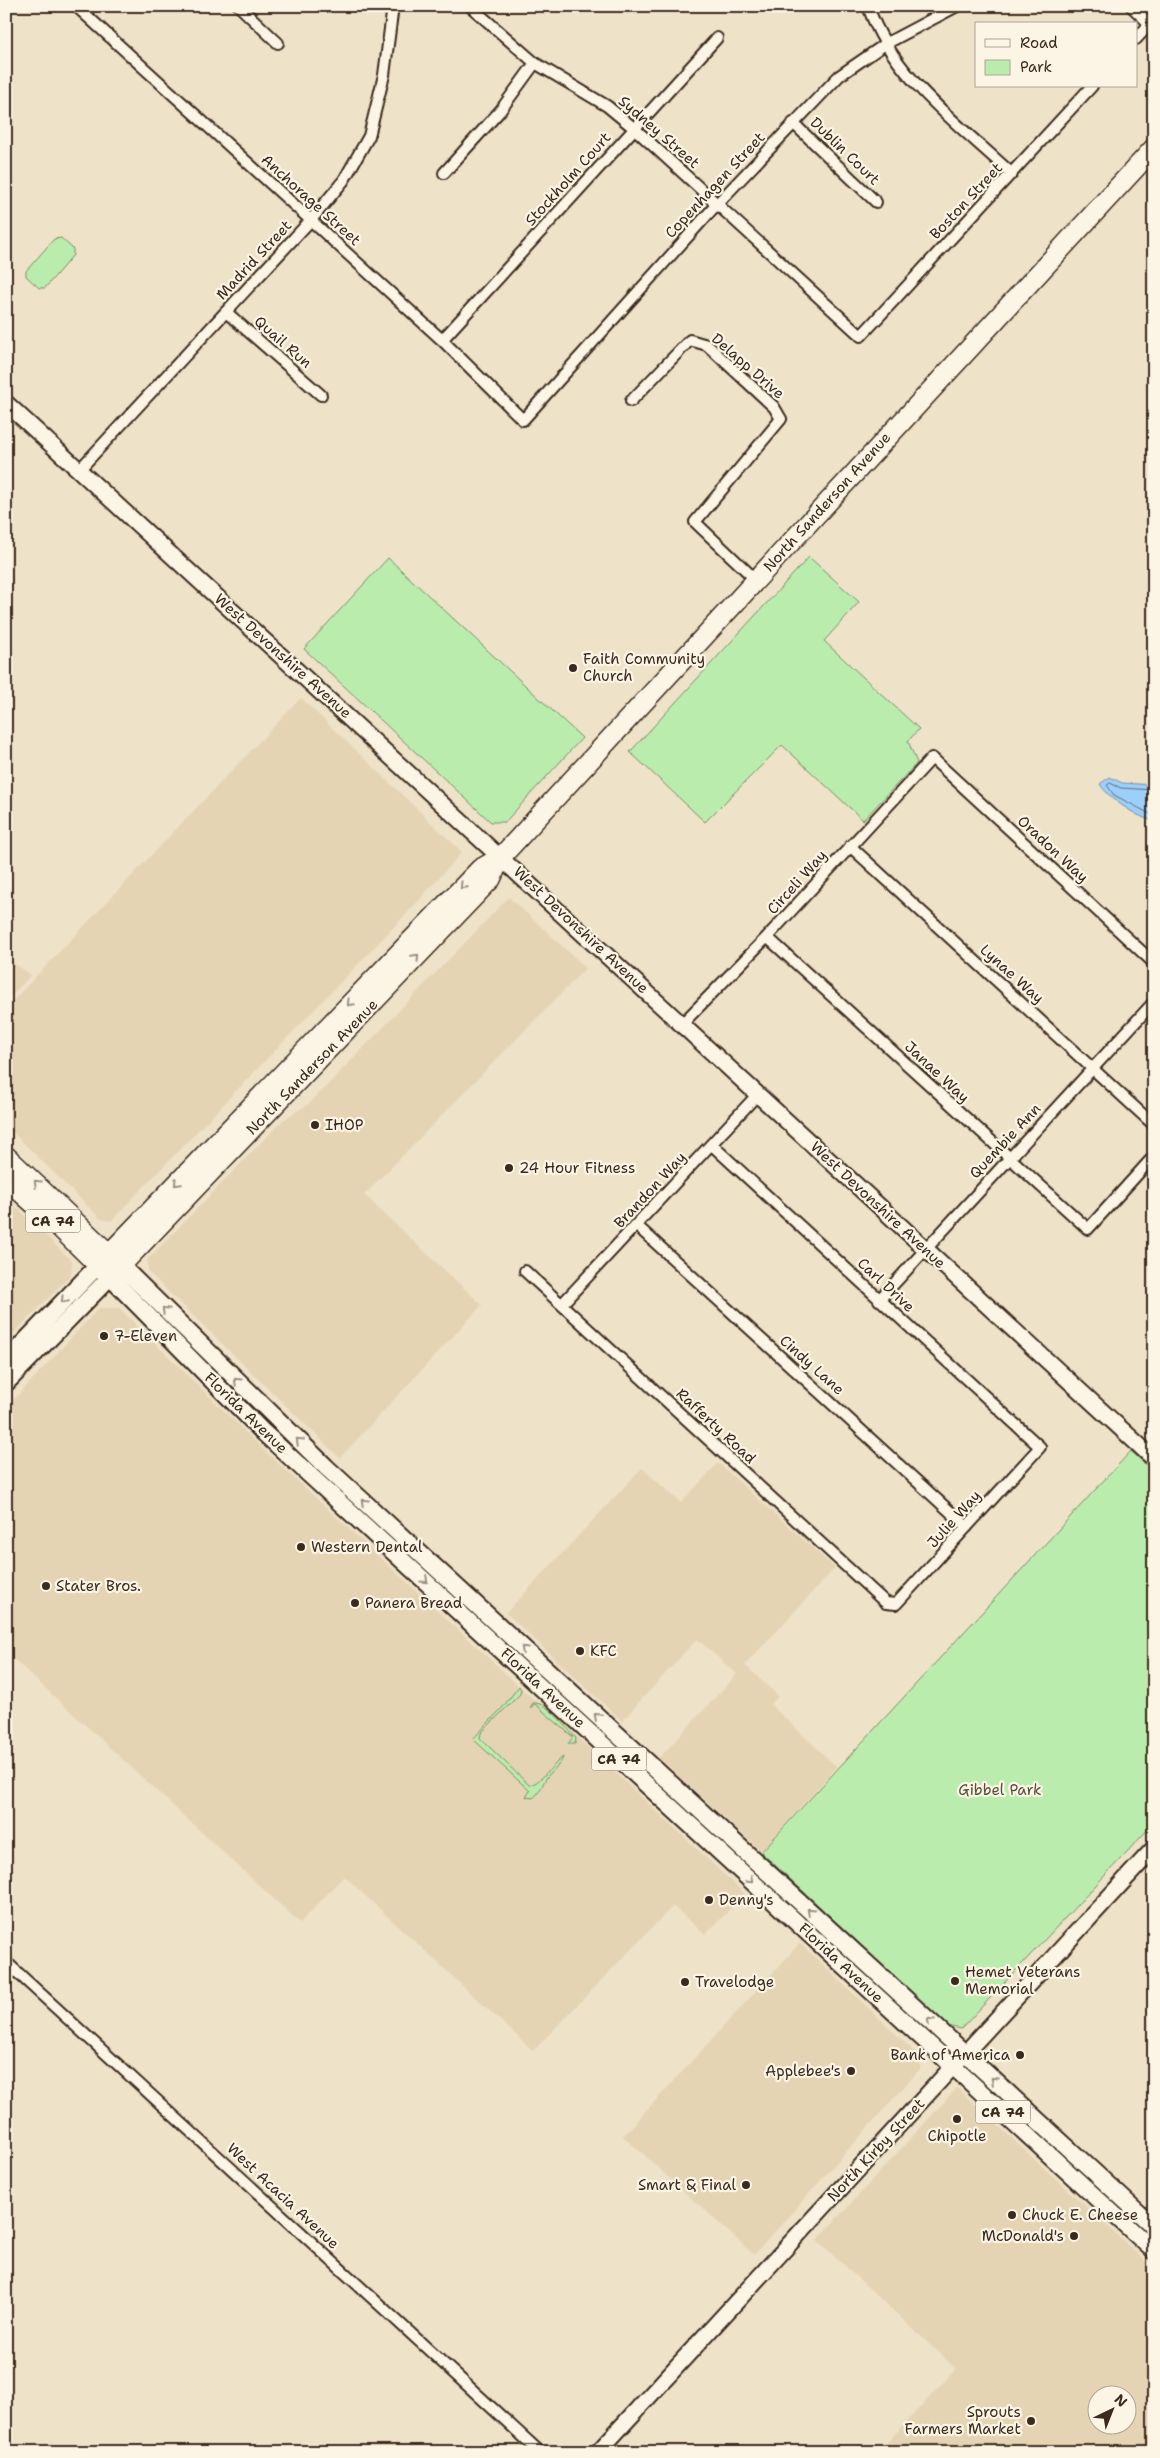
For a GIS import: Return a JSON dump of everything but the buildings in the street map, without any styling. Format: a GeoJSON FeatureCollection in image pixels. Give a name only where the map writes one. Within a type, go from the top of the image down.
{"type":"FeatureCollection","features":[{"type":"Feature","properties":{"kind":"highway","name":"North Sanderson Avenue"},"geometry":{"type":"LineString","coordinates":[[109,1266],[212,1172],[491,879],[501,857],[1154,148]]}},
{"type":"Feature","properties":{"kind":"highway","name":"North Sanderson Avenue"},"geometry":{"type":"LineString","coordinates":[[109,1266],[244,1112],[480,868],[501,857]]}},
{"type":"Feature","properties":{"kind":"highway"},"geometry":{"type":"LineString","coordinates":[[212,1172],[206,1166],[208,1162],[222,1146],[244,1112],[253,1113],[240,1131],[227,1155]]}},
{"type":"Feature","properties":{"kind":"highway","name":"Florida Avenue"},"geometry":{"type":"LineString","coordinates":[[6,1156],[109,1266]]}},
{"type":"Feature","properties":{"kind":"highway","name":"Florida Avenue"},"geometry":{"type":"LineString","coordinates":[[6,1178],[109,1266]]}},
{"type":"Feature","properties":{"kind":"main road"},"geometry":{"type":"LineString","coordinates":[[6,1361],[109,1266]]}},
{"type":"Feature","properties":{"kind":"main road"},"geometry":{"type":"LineString","coordinates":[[6,1383],[109,1266]]}},
{"type":"Feature","properties":{"kind":"main road","name":"Florida Avenue"},"geometry":{"type":"LineString","coordinates":[[109,1266],[264,1433],[1154,2251]]}},
{"type":"Feature","properties":{"kind":"main road","name":"Florida Avenue"},"geometry":{"type":"LineString","coordinates":[[109,1266],[1154,2228]]}},
{"type":"Feature","properties":{"kind":"main road"},"geometry":{"type":"LineString","coordinates":[[608,1748],[624,1754],[667,1792],[676,1788]]}},
{"type":"Feature","properties":{"kind":"main road"},"geometry":{"type":"LineString","coordinates":[[688,1822],[700,1823],[723,1846],[734,1850],[743,1850]]}},
{"type":"Feature","properties":{"kind":"main road"},"geometry":{"type":"LineString","coordinates":[[1052,2157],[1080,2172],[1133,2222],[1154,2228]]}},
{"type":"Feature","properties":{"kind":"main road"},"geometry":{"type":"LineString","coordinates":[[1131,2230],[1154,2240]]}},
{"type":"Feature","properties":{"kind":"street","name":"Anchorage Street"},"geometry":{"type":"LineString","coordinates":[[76,6],[442,340],[523,420]]}},
{"type":"Feature","properties":{"kind":"street"},"geometry":{"type":"LineString","coordinates":[[239,6],[278,43]]}},
{"type":"Feature","properties":{"kind":"street","name":"Madrid Street"},"geometry":{"type":"LineString","coordinates":[[79,470],[311,220],[344,180],[369,136],[384,75],[394,6]]}},
{"type":"Feature","properties":{"kind":"street","name":"Sydney Street"},"geometry":{"type":"LineString","coordinates":[[470,6],[534,63],[607,106],[635,129],[861,336]]}},
{"type":"Feature","properties":{"kind":"street"},"geometry":{"type":"LineString","coordinates":[[868,6],[886,43],[910,76],[945,113],[1012,174]]}},
{"type":"Feature","properties":{"kind":"street","name":"Copenhagen Street"},"geometry":{"type":"LineString","coordinates":[[523,420],[717,204],[839,76],[886,43],[958,6]]}},
{"type":"Feature","properties":{"kind":"street"},"geometry":{"type":"LineString","coordinates":[[1131,6],[1150,24],[1138,37]]}},
{"type":"Feature","properties":{"kind":"street","name":"Stockholm Court"},"geometry":{"type":"LineString","coordinates":[[442,340],[717,38]]}},
{"type":"Feature","properties":{"kind":"street"},"geometry":{"type":"LineString","coordinates":[[444,173],[500,111],[534,63]]}},
{"type":"Feature","properties":{"kind":"street","name":"Boston Street"},"geometry":{"type":"LineString","coordinates":[[861,336],[1090,88]]}},
{"type":"Feature","properties":{"kind":"street","name":"Dublin Court"},"geometry":{"type":"LineString","coordinates":[[794,123],[876,202]]}},
{"type":"Feature","properties":{"kind":"street","name":"Quail Run"},"geometry":{"type":"LineString","coordinates":[[226,312],[321,395]]}},
{"type":"Feature","properties":{"kind":"street","name":"Delapp Drive"},"geometry":{"type":"LineString","coordinates":[[631,402],[690,340],[707,346],[774,407],[782,418],[695,522],[756,580]]}},
{"type":"Feature","properties":{"kind":"street","name":"West Devonshire Avenue"},"geometry":{"type":"LineString","coordinates":[[6,403],[1154,1459]]}},
{"type":"Feature","properties":{"kind":"street","name":"Circeli Way"},"geometry":{"type":"LineString","coordinates":[[682,1024],[767,937],[932,758]]}},
{"type":"Feature","properties":{"kind":"street","name":"Oradon Way"},"geometry":{"type":"LineString","coordinates":[[932,758],[1154,963]]}},
{"type":"Feature","properties":{"kind":"street","name":"Lynae Way"},"geometry":{"type":"LineString","coordinates":[[850,846],[1154,1125]]}},
{"type":"Feature","properties":{"kind":"street","name":"Janae Way"},"geometry":{"type":"LineString","coordinates":[[767,937],[1088,1230],[1154,1156]]}},
{"type":"Feature","properties":{"kind":"street","name":"Quembie Ann"},"geometry":{"type":"LineString","coordinates":[[880,1300],[1154,1002]]}},
{"type":"Feature","properties":{"kind":"street","name":"Brandon Way"},"geometry":{"type":"LineString","coordinates":[[562,1304],[637,1226],[758,1094]]}},
{"type":"Feature","properties":{"kind":"street","name":"Carl Drive"},"geometry":{"type":"LineString","coordinates":[[712,1145],[1040,1447]]}},
{"type":"Feature","properties":{"kind":"street","name":"Cindy Lane"},"geometry":{"type":"LineString","coordinates":[[637,1226],[967,1527]]}},
{"type":"Feature","properties":{"kind":"street","name":"Rafferty Road"},"geometry":{"type":"LineString","coordinates":[[526,1271],[886,1603]]}},
{"type":"Feature","properties":{"kind":"street","name":"Julie Way"},"geometry":{"type":"LineString","coordinates":[[886,1603],[896,1604],[1040,1447]]}},
{"type":"Feature","properties":{"kind":"street","name":"North Kirby Street"},"geometry":{"type":"LineString","coordinates":[[598,2452],[1154,1848]]}},
{"type":"Feature","properties":{"kind":"street","name":"West Acacia Avenue"},"geometry":{"type":"LineString","coordinates":[[6,1962],[540,2452]]}},
{"type":"Feature","properties":{"kind":"shaded area"},"geometry":{"type":"Polygon","coordinates":[[[301,698],[462,852],[413,907],[111,1221],[101,1219],[6,1126],[6,1008],[301,698]]]}},
{"type":"Feature","properties":{"kind":"shaded area"},"geometry":{"type":"Polygon","coordinates":[[[509,897],[586,968],[364,1195],[482,1305],[340,1458],[148,1272],[148,1259],[283,1120],[310,1103],[509,897]]]}},
{"type":"Feature","properties":{"kind":"shaded area"},"geometry":{"type":"Polygon","coordinates":[[[6,958],[31,975],[6,1001],[6,958]]]}},
{"type":"Feature","properties":{"kind":"shaded area"},"geometry":{"type":"Polygon","coordinates":[[[6,1197],[72,1261],[71,1275],[6,1341],[6,1197]]]}},
{"type":"Feature","properties":{"kind":"shaded area"},"geometry":{"type":"Polygon","coordinates":[[[99,1308],[119,1308],[265,1451],[532,1698],[542,1704],[745,1894],[705,1935],[673,1906],[533,2051],[344,1876],[300,1923],[6,1652],[6,1408],[99,1308]]]}},
{"type":"Feature","properties":{"kind":"shaded area"},"geometry":{"type":"Polygon","coordinates":[[[718,1463],[835,1568],[745,1665],[778,1696],[771,1705],[837,1767],[761,1851],[659,1758],[737,1674],[697,1639],[622,1721],[506,1613],[642,1468],[681,1503],[718,1463]]]}},
{"type":"Feature","properties":{"kind":"shaded area"},"geometry":{"type":"Polygon","coordinates":[[[800,1943],[921,2058],[920,2069],[754,2255],[623,2136],[800,1943]]]}},
{"type":"Feature","properties":{"kind":"shaded area"},"geometry":{"type":"Polygon","coordinates":[[[957,2088],[1154,2269],[1154,2452],[878,2452],[956,2369],[817,2240],[957,2088]]]}},
{"type":"Feature","properties":{"kind":"green space"},"geometry":{"type":"Polygon","coordinates":[[[61,238],[73,249],[73,255],[45,288],[39,288],[26,276],[26,271],[54,239],[61,238]]]}},
{"type":"Feature","properties":{"kind":"green space"},"geometry":{"type":"Polygon","coordinates":[[[809,557],[859,602],[824,641],[919,729],[908,741],[917,763],[863,820],[782,745],[705,822],[630,752],[809,557]]]}},
{"type":"Feature","properties":{"kind":"green space"},"geometry":{"type":"Polygon","coordinates":[[[388,558],[582,738],[505,822],[491,822],[304,649],[388,558]]]}},
{"type":"Feature","properties":{"kind":"green space","name":"Gibbel Park"},"geometry":{"type":"Polygon","coordinates":[[[1131,1451],[1154,1473],[1154,1823],[961,2029],[948,2026],[761,1852],[1131,1451]]]}},
{"type":"Feature","properties":{"kind":"green space"},"geometry":{"type":"Polygon","coordinates":[[[519,1686],[521,1689],[520,1694],[481,1733],[480,1738],[529,1785],[542,1778],[563,1757],[533,1798],[526,1797],[530,1791],[473,1739],[503,1707],[519,1686]]]}},
{"type":"Feature","properties":{"kind":"green space"},"geometry":{"type":"Polygon","coordinates":[[[533,1703],[544,1706],[556,1716],[576,1738],[575,1744],[568,1744],[573,1737],[535,1704],[530,1708],[533,1703]]]}},
{"type":"Feature","properties":{"kind":"water"},"geometry":{"type":"Polygon","coordinates":[[[1110,777],[1122,783],[1154,785],[1154,821],[1132,812],[1116,801],[1104,789],[1100,784],[1110,777]]]}},
{"type":"Feature","properties":{"kind":"place","name":"Faith Community Church"},"geometry":{"type":"Point","coordinates":[573,668]}},
{"type":"Feature","properties":{"kind":"place","name":"IHOP"},"geometry":{"type":"Point","coordinates":[315,1125]}},
{"type":"Feature","properties":{"kind":"place","name":"24 Hour Fitness"},"geometry":{"type":"Point","coordinates":[509,1168]}},
{"type":"Feature","properties":{"kind":"place","name":"7-Eleven"},"geometry":{"type":"Point","coordinates":[104,1336]}},
{"type":"Feature","properties":{"kind":"place","name":"Western Dental"},"geometry":{"type":"Point","coordinates":[301,1547]}},
{"type":"Feature","properties":{"kind":"place","name":"Stater Bros."},"geometry":{"type":"Point","coordinates":[46,1586]}},
{"type":"Feature","properties":{"kind":"place","name":"Panera Bread"},"geometry":{"type":"Point","coordinates":[355,1603]}},
{"type":"Feature","properties":{"kind":"place","name":"KFC"},"geometry":{"type":"Point","coordinates":[580,1651]}},
{"type":"Feature","properties":{"kind":"place","name":"Denny's"},"geometry":{"type":"Point","coordinates":[709,1900]}},
{"type":"Feature","properties":{"kind":"place","name":"Hemet Veterans Memorial"},"geometry":{"type":"Point","coordinates":[955,1981]}},
{"type":"Feature","properties":{"kind":"place","name":"Travelodge"},"geometry":{"type":"Point","coordinates":[685,1982]}},
{"type":"Feature","properties":{"kind":"place","name":"Bank of America"},"geometry":{"type":"Point","coordinates":[1020,2055]}},
{"type":"Feature","properties":{"kind":"place","name":"Applebee's"},"geometry":{"type":"Point","coordinates":[851,2071]}},
{"type":"Feature","properties":{"kind":"place","name":"Chipotle"},"geometry":{"type":"Point","coordinates":[957,2119]}},
{"type":"Feature","properties":{"kind":"place","name":"Smart & Final"},"geometry":{"type":"Point","coordinates":[746,2185]}},
{"type":"Feature","properties":{"kind":"place","name":"Chuck E. Cheese"},"geometry":{"type":"Point","coordinates":[1012,2215]}},
{"type":"Feature","properties":{"kind":"place","name":"McDonald's"},"geometry":{"type":"Point","coordinates":[1074,2236]}},
{"type":"Feature","properties":{"kind":"place","name":"Sprouts Farmers Market"},"geometry":{"type":"Point","coordinates":[1031,2421]}}]}
